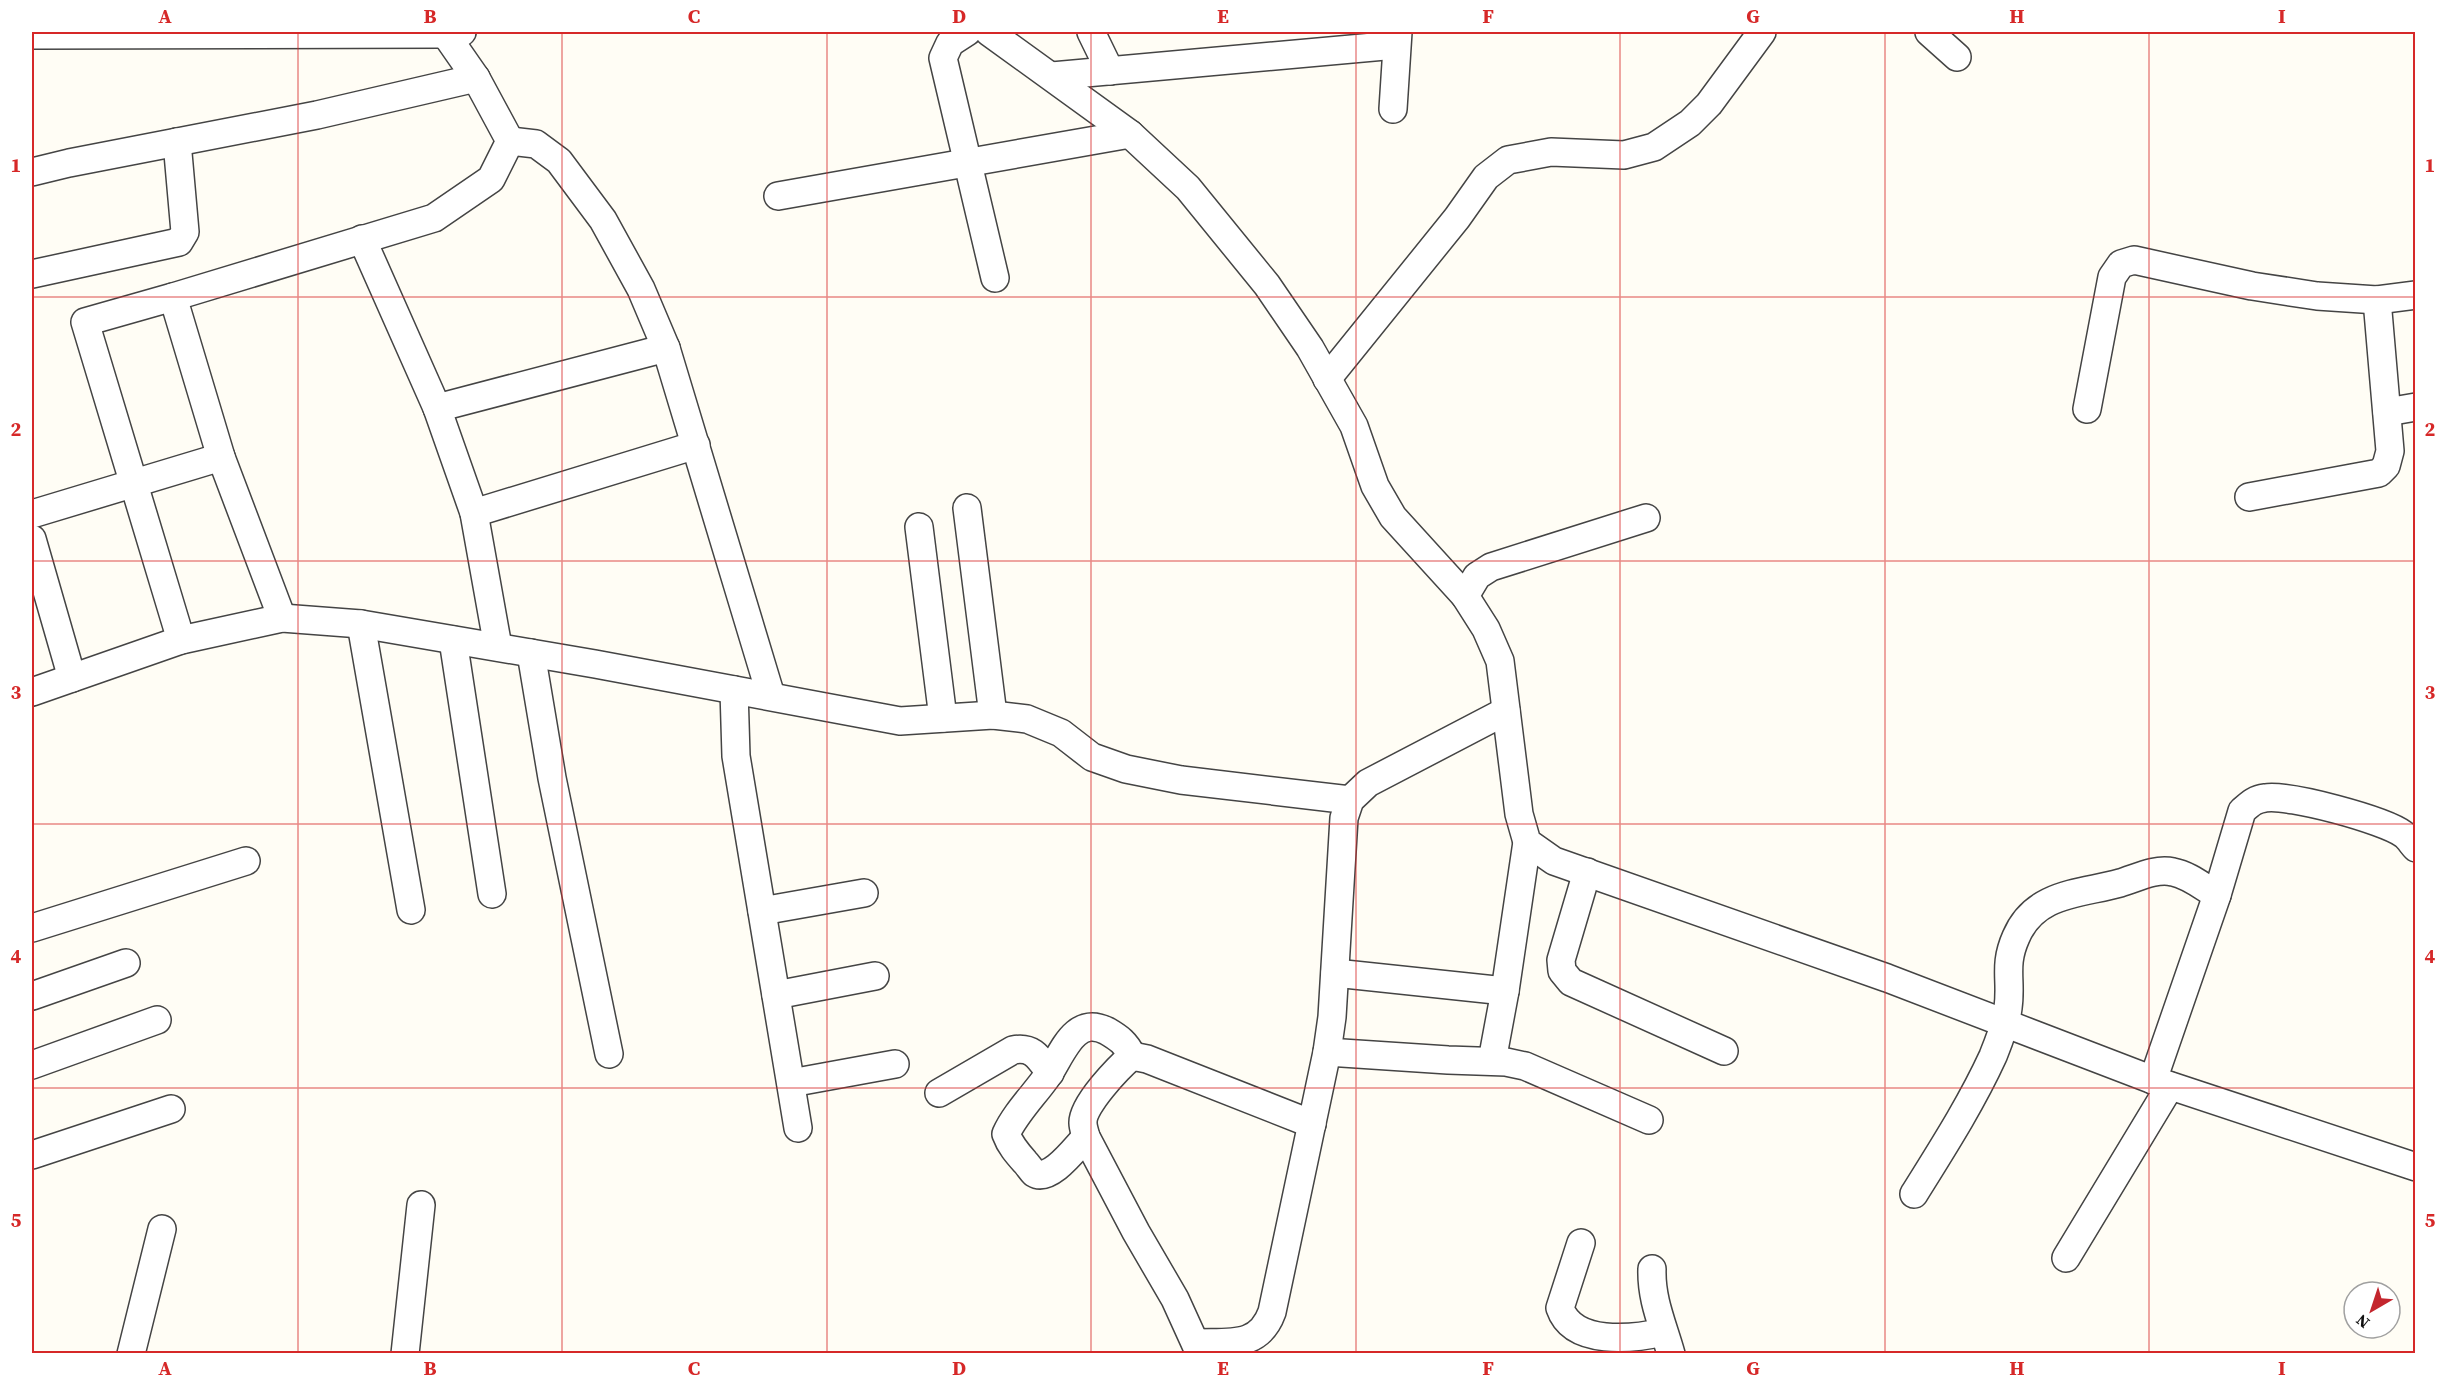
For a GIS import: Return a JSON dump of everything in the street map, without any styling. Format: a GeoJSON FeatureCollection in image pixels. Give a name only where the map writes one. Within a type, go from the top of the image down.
{"type":"FeatureCollection","features":[{"type":"Feature","properties":{"kind":"street"},"geometry":{"type":"LineString","coordinates":[[32,35],[450,32],[510,141]]}},
{"type":"Feature","properties":{"kind":"street"},"geometry":{"type":"LineString","coordinates":[[967,32],[950,43],[943,58],[995,278]]}},
{"type":"Feature","properties":{"kind":"street"},"geometry":{"type":"LineString","coordinates":[[989,32],[1053,76],[1130,134],[1188,188],[1267,285],[1310,348],[1354,426],[1375,486],[1393,517],[1465,596],[1486,629],[1500,661],[1519,814],[1527,842],[1492,1061]]}},
{"type":"Feature","properties":{"kind":"street"},"geometry":{"type":"LineString","coordinates":[[1091,32],[1110,71]]}},
{"type":"Feature","properties":{"kind":"street"},"geometry":{"type":"LineString","coordinates":[[1327,379],[1457,218],[1486,177],[1508,160],[1551,152],[1624,154],[1654,147],[1690,123],[1709,104],[1762,32]]}},
{"type":"Feature","properties":{"kind":"street"},"geometry":{"type":"LineString","coordinates":[[1929,32],[1957,57]]}},
{"type":"Feature","properties":{"kind":"street"},"geometry":{"type":"LineString","coordinates":[[1053,76],[1397,38],[1393,109]]}},
{"type":"Feature","properties":{"kind":"street"},"geometry":{"type":"LineString","coordinates":[[32,172],[316,115],[476,78]]}},
{"type":"Feature","properties":{"kind":"street"},"geometry":{"type":"LineString","coordinates":[[778,196],[1130,134]]}},
{"type":"Feature","properties":{"kind":"street"},"geometry":{"type":"LineString","coordinates":[[181,640],[132,485],[85,322],[434,218],[491,179],[510,141]]}},
{"type":"Feature","properties":{"kind":"street"},"geometry":{"type":"LineString","coordinates":[[510,141],[536,144],[559,161],[603,220],[640,289],[666,348],[771,696]]}},
{"type":"Feature","properties":{"kind":"street"},"geometry":{"type":"LineString","coordinates":[[32,274],[179,242],[185,232],[177,142]]}},
{"type":"Feature","properties":{"kind":"street"},"geometry":{"type":"LineString","coordinates":[[362,239],[437,408],[474,513],[498,647]]}},
{"type":"Feature","properties":{"kind":"street"},"geometry":{"type":"LineString","coordinates":[[2087,409],[2112,277],[2121,264],[2134,260],[2252,286],[2317,296],[2377,300],[2415,295]]}},
{"type":"Feature","properties":{"kind":"street"},"geometry":{"type":"LineString","coordinates":[[173,297],[221,458],[282,618]]}},
{"type":"Feature","properties":{"kind":"street"},"geometry":{"type":"LineString","coordinates":[[2248,497],[2379,473],[2386,466],[2390,451],[2377,300]]}},
{"type":"Feature","properties":{"kind":"street"},"geometry":{"type":"LineString","coordinates":[[437,408],[666,348]]}},
{"type":"Feature","properties":{"kind":"street"},"geometry":{"type":"LineString","coordinates":[[2387,412],[2415,407]]}},
{"type":"Feature","properties":{"kind":"street"},"geometry":{"type":"LineString","coordinates":[[474,513],[696,445]]}},
{"type":"Feature","properties":{"kind":"street"},"geometry":{"type":"LineString","coordinates":[[32,514],[221,458]]}},
{"type":"Feature","properties":{"kind":"street"},"geometry":{"type":"LineString","coordinates":[[967,508],[993,715]]}},
{"type":"Feature","properties":{"kind":"street"},"geometry":{"type":"LineString","coordinates":[[1465,596],[1477,576],[1491,567],[1646,518]]}},
{"type":"Feature","properties":{"kind":"street"},"geometry":{"type":"LineString","coordinates":[[919,527],[943,718]]}},
{"type":"Feature","properties":{"kind":"street"},"geometry":{"type":"LineString","coordinates":[[32,538],[72,678]]}},
{"type":"Feature","properties":{"kind":"street"},"geometry":{"type":"LineString","coordinates":[[32,692],[181,640],[282,618],[361,624],[900,721],[993,715],[1027,718],[1061,733],[1092,757],[1126,769],[1181,780],[1350,800]]}},
{"type":"Feature","properties":{"kind":"street"},"geometry":{"type":"LineString","coordinates":[[361,624],[411,910]]}},
{"type":"Feature","properties":{"kind":"street"},"geometry":{"type":"LineString","coordinates":[[453,640],[492,894]]}},
{"type":"Feature","properties":{"kind":"street"},"geometry":{"type":"LineString","coordinates":[[531,653],[552,778],[609,1054]]}},
{"type":"Feature","properties":{"kind":"street"},"geometry":{"type":"LineString","coordinates":[[734,690],[736,756],[798,1128]]}},
{"type":"Feature","properties":{"kind":"street"},"geometry":{"type":"LineString","coordinates":[[1132,1056],[1110,1078],[1085,1113],[1083,1123],[1086,1137],[1136,1232],[1175,1299],[1199,1348],[1241,1341],[1256,1336],[1267,1325],[1272,1312],[1326,1057],[1335,973],[1344,818],[1350,800],[1368,783],[1506,711]]}},
{"type":"Feature","properties":{"kind":"street"},"geometry":{"type":"LineString","coordinates":[[2066,1258],[2162,1083],[2242,811],[2252,801],[2267,797],[2298,800],[2387,825],[2404,835],[2415,848]]}},
{"type":"Feature","properties":{"kind":"street"},"geometry":{"type":"LineString","coordinates":[[1527,842],[1554,861],[1887,978],[2162,1083],[2415,1167]]}},
{"type":"Feature","properties":{"kind":"street"},"geometry":{"type":"LineString","coordinates":[[32,928],[246,861]]}},
{"type":"Feature","properties":{"kind":"street"},"geometry":{"type":"LineString","coordinates":[[1914,1194],[1963,1114],[1993,1055],[2005,1023],[2008,1007],[2009,956],[2017,934],[2031,913],[2071,893],[2118,884],[2160,870],[2184,875],[2217,894]]}},
{"type":"Feature","properties":{"kind":"street"},"geometry":{"type":"LineString","coordinates":[[1587,872],[1561,960],[1562,971],[1571,982],[1724,1051]]}},
{"type":"Feature","properties":{"kind":"street"},"geometry":{"type":"LineString","coordinates":[[762,911],[864,893]]}},
{"type":"Feature","properties":{"kind":"street"},"geometry":{"type":"LineString","coordinates":[[32,996],[126,963]]}},
{"type":"Feature","properties":{"kind":"street"},"geometry":{"type":"LineString","coordinates":[[1335,973],[1505,991]]}},
{"type":"Feature","properties":{"kind":"street"},"geometry":{"type":"LineString","coordinates":[[776,995],[875,975]]}},
{"type":"Feature","properties":{"kind":"street"},"geometry":{"type":"LineString","coordinates":[[32,1065],[157,1020]]}},
{"type":"Feature","properties":{"kind":"street"},"geometry":{"type":"LineString","coordinates":[[1086,1137],[1057,1167],[1050,1173],[1042,1175],[1035,1173],[1009,1143],[1006,1134],[1050,1073],[1074,1033],[1085,1027],[1099,1027],[1126,1044],[1132,1056]]}},
{"type":"Feature","properties":{"kind":"street"},"geometry":{"type":"LineString","coordinates":[[939,1093],[1013,1050],[1023,1048],[1033,1050],[1050,1073]]}},
{"type":"Feature","properties":{"kind":"street"},"geometry":{"type":"LineString","coordinates":[[1132,1056],[1147,1059],[1312,1124]]}},
{"type":"Feature","properties":{"kind":"street"},"geometry":{"type":"LineString","coordinates":[[1326,1057],[1492,1061],[1525,1066],[1649,1120]]}},
{"type":"Feature","properties":{"kind":"street"},"geometry":{"type":"LineString","coordinates":[[791,1083],[895,1064]]}},
{"type":"Feature","properties":{"kind":"street"},"geometry":{"type":"LineString","coordinates":[[32,1155],[171,1109]]}},
{"type":"Feature","properties":{"kind":"street"},"geometry":{"type":"LineString","coordinates":[[405,1353],[421,1205]]}},
{"type":"Feature","properties":{"kind":"street"},"geometry":{"type":"LineString","coordinates":[[131,1353],[162,1228]]}},
{"type":"Feature","properties":{"kind":"street"},"geometry":{"type":"LineString","coordinates":[[1581,1243],[1560,1308],[1563,1317],[1570,1324],[1586,1332],[1616,1338],[1636,1338],[1667,1343],[1651,1287],[1652,1269]]}}]}
